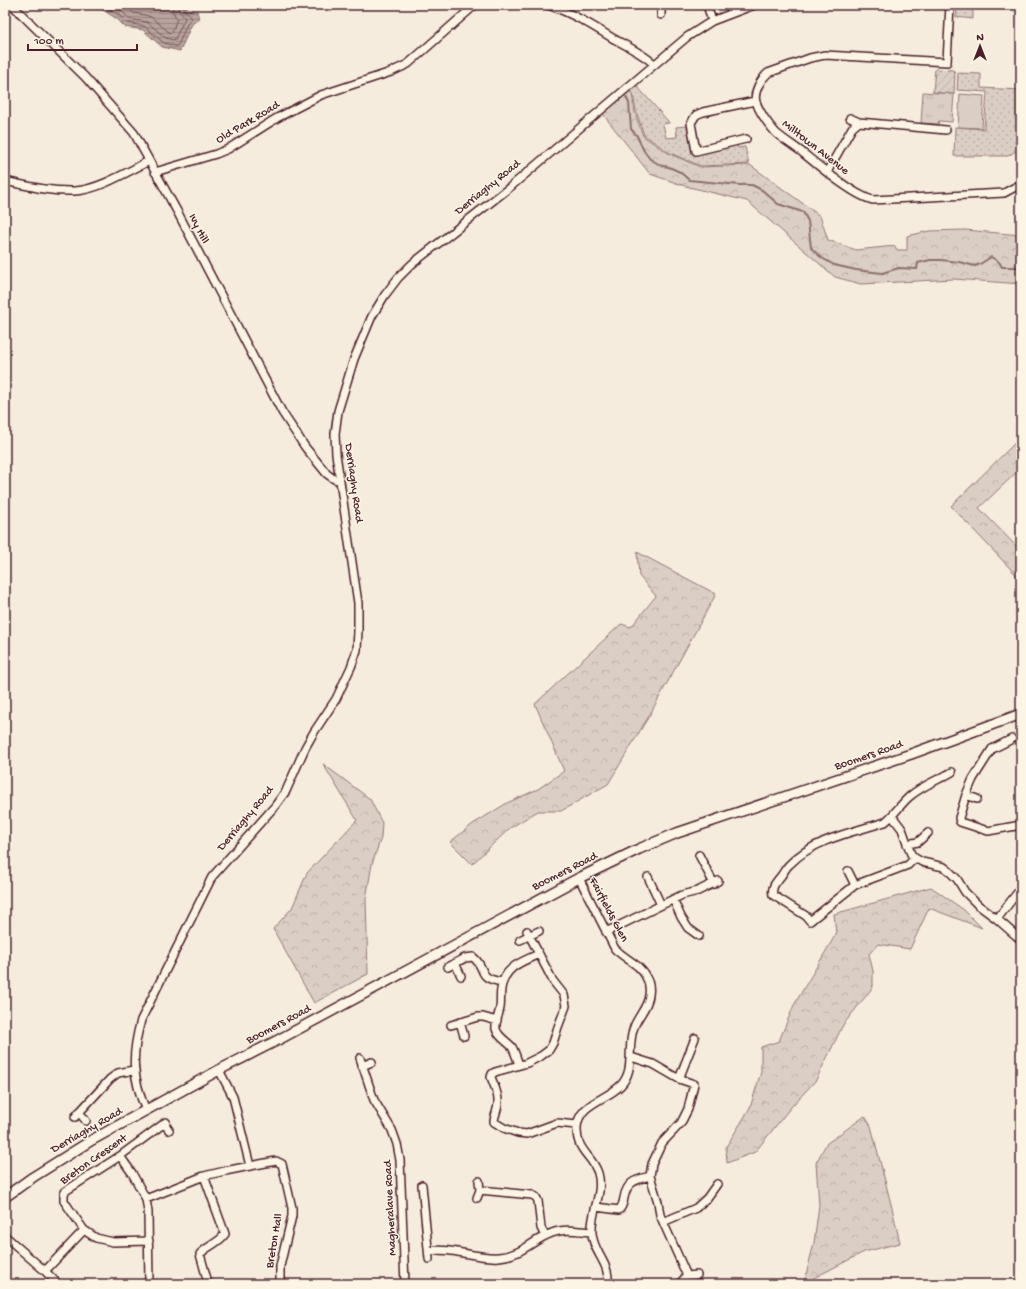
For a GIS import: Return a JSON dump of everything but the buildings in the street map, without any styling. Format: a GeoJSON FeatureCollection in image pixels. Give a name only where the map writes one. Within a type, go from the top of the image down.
{"type":"FeatureCollection","features":[{"type":"Feature","properties":{"kind":"main road","name":"Boomers Road"},"geometry":{"type":"LineString","coordinates":[[146,1110],[579,878],[639,849],[677,833],[911,754],[1021,714]]}},
{"type":"Feature","properties":{"kind":"main road","name":"Derriaghy Road"},"geometry":{"type":"LineString","coordinates":[[5,1197],[33,1177],[92,1140],[146,1110]]}},
{"type":"Feature","properties":{"kind":"street","name":"Ivy Hill"},"geometry":{"type":"LineString","coordinates":[[12,5],[85,77],[134,133],[178,213],[282,412],[305,446],[327,474],[334,479],[339,480]]}},
{"type":"Feature","properties":{"kind":"street","name":"Old Park Road"},"geometry":{"type":"LineString","coordinates":[[155,172],[228,149],[302,104],[326,93],[391,72],[408,64],[475,5]]}},
{"type":"Feature","properties":{"kind":"street"},"geometry":{"type":"LineString","coordinates":[[548,5],[558,8],[597,28],[628,46],[654,64]]}},
{"type":"Feature","properties":{"kind":"street"},"geometry":{"type":"LineString","coordinates":[[661,15],[661,7],[666,5]]}},
{"type":"Feature","properties":{"kind":"street"},"geometry":{"type":"LineString","coordinates":[[707,5],[712,21]]}},
{"type":"Feature","properties":{"kind":"street","name":"Derriaghy Road"},"geometry":{"type":"LineString","coordinates":[[146,1110],[139,1092],[134,1070],[135,1040],[141,1020],[212,877],[275,806],[286,791],[305,748],[336,699],[352,667],[357,650],[358,603],[339,480],[335,434],[338,411],[354,359],[372,316],[398,278],[412,264],[509,188],[687,37],[712,21],[754,5]]}},
{"type":"Feature","properties":{"kind":"street"},"geometry":{"type":"LineString","coordinates":[[746,139],[696,151],[691,123],[696,115],[703,112],[755,100],[759,83],[768,73],[810,58],[826,55],[947,62],[950,5]]}},
{"type":"Feature","properties":{"kind":"street","name":"Milltown Avenue"},"geometry":{"type":"LineString","coordinates":[[755,100],[763,116],[777,133],[827,172],[866,198],[873,200],[1004,192],[1021,184]]}},
{"type":"Feature","properties":{"kind":"street"},"geometry":{"type":"LineString","coordinates":[[850,118],[859,122],[946,130]]}},
{"type":"Feature","properties":{"kind":"street"},"geometry":{"type":"LineString","coordinates":[[827,172],[852,128],[859,122]]}},
{"type":"Feature","properties":{"kind":"street"},"geometry":{"type":"LineString","coordinates":[[5,181],[50,190],[76,191],[96,186],[117,178],[149,161]]}},
{"type":"Feature","properties":{"kind":"street"},"geometry":{"type":"LineString","coordinates":[[1012,739],[992,749],[972,779],[959,818],[960,822],[988,831],[1021,825]]}},
{"type":"Feature","properties":{"kind":"street"},"geometry":{"type":"LineString","coordinates":[[914,858],[908,865],[855,885],[810,921],[806,916],[774,895],[772,891],[773,886],[790,864],[809,849],[830,839],[885,822],[908,798],[919,790],[952,772]]}},
{"type":"Feature","properties":{"kind":"street"},"geometry":{"type":"LineString","coordinates":[[966,795],[977,799]]}},
{"type":"Feature","properties":{"kind":"street"},"geometry":{"type":"LineString","coordinates":[[892,816],[902,829],[911,854],[914,858],[922,862],[944,867],[948,870],[978,905],[1021,940]]}},
{"type":"Feature","properties":{"kind":"street"},"geometry":{"type":"LineString","coordinates":[[907,844],[918,842],[928,833]]}},
{"type":"Feature","properties":{"kind":"street"},"geometry":{"type":"LineString","coordinates":[[606,932],[673,899],[698,891],[716,882],[701,866],[699,855]]}},
{"type":"Feature","properties":{"kind":"street"},"geometry":{"type":"LineString","coordinates":[[848,871],[855,885]]}},
{"type":"Feature","properties":{"kind":"street"},"geometry":{"type":"LineString","coordinates":[[648,877],[661,905]]}},
{"type":"Feature","properties":{"kind":"street","name":"Fairfields Glen"},"geometry":{"type":"LineString","coordinates":[[577,1124],[583,1112],[588,1107],[615,1091],[625,1081],[630,1068],[633,1029],[648,1002],[649,996],[649,984],[643,972],[634,963],[619,953],[606,932],[579,878]]}},
{"type":"Feature","properties":{"kind":"street"},"geometry":{"type":"LineString","coordinates":[[997,919],[1021,888]]}},
{"type":"Feature","properties":{"kind":"street"},"geometry":{"type":"LineString","coordinates":[[673,899],[688,928],[698,936]]}},
{"type":"Feature","properties":{"kind":"street"},"geometry":{"type":"LineString","coordinates":[[520,940],[528,934],[539,931]]}},
{"type":"Feature","properties":{"kind":"street"},"geometry":{"type":"LineString","coordinates":[[528,934],[553,981],[564,996],[566,1006],[553,1043],[548,1050],[541,1056],[526,1063],[492,1074],[491,1077],[498,1097],[499,1105],[494,1120],[496,1124],[518,1133],[526,1134],[557,1123],[577,1124],[578,1143],[596,1167],[598,1174],[600,1187],[592,1232],[595,1245],[606,1266],[609,1277],[608,1284]]}},
{"type":"Feature","properties":{"kind":"street"},"geometry":{"type":"LineString","coordinates":[[518,1065],[513,1049],[509,1043],[501,1038],[496,1029],[496,1021],[500,1007],[501,989],[504,976],[513,966],[539,954]]}},
{"type":"Feature","properties":{"kind":"street"},"geometry":{"type":"LineString","coordinates":[[448,967],[465,958],[473,957],[477,960],[486,977],[503,982]]}},
{"type":"Feature","properties":{"kind":"street"},"geometry":{"type":"LineString","coordinates":[[455,963],[461,976]]}},
{"type":"Feature","properties":{"kind":"street"},"geometry":{"type":"LineString","coordinates":[[451,1025],[483,1017],[496,1021]]}},
{"type":"Feature","properties":{"kind":"street"},"geometry":{"type":"LineString","coordinates":[[460,1022],[464,1036]]}},
{"type":"Feature","properties":{"kind":"street"},"geometry":{"type":"LineString","coordinates":[[680,1079],[696,1038]]}},
{"type":"Feature","properties":{"kind":"street"},"geometry":{"type":"LineString","coordinates":[[631,1057],[654,1064],[680,1079],[694,1084],[688,1109],[681,1123],[662,1143],[652,1164],[650,1176],[658,1202],[660,1215],[688,1276]]}},
{"type":"Feature","properties":{"kind":"street","name":"Magheralave Road"},"geometry":{"type":"LineString","coordinates":[[360,1058],[374,1100],[392,1130],[399,1151],[406,1284]]}},
{"type":"Feature","properties":{"kind":"street"},"geometry":{"type":"LineString","coordinates":[[362,1066],[372,1062]]}},
{"type":"Feature","properties":{"kind":"street","name":"Derriaghy Road"},"geometry":{"type":"LineString","coordinates":[[86,1121],[77,1115],[110,1079],[118,1073],[134,1070]]}},
{"type":"Feature","properties":{"kind":"street"},"geometry":{"type":"LineString","coordinates":[[219,1070],[233,1097],[250,1166]]}},
{"type":"Feature","properties":{"kind":"street","name":"Breton Crescent"},"geometry":{"type":"LineString","coordinates":[[149,1241],[113,1242],[96,1238],[84,1230],[64,1201],[64,1192],[120,1156],[165,1123],[169,1130]]}},
{"type":"Feature","properties":{"kind":"street"},"geometry":{"type":"LineString","coordinates":[[120,1156],[146,1199],[148,1212],[149,1284]]}},
{"type":"Feature","properties":{"kind":"street","name":"Breton Hall"},"geometry":{"type":"LineString","coordinates":[[146,1199],[204,1176],[276,1161],[282,1164],[292,1208],[292,1216],[280,1266],[280,1284]]}},
{"type":"Feature","properties":{"kind":"street"},"geometry":{"type":"LineString","coordinates":[[204,1176],[225,1234],[222,1238],[200,1254],[207,1284]]}},
{"type":"Feature","properties":{"kind":"street"},"geometry":{"type":"LineString","coordinates":[[596,1207],[619,1210],[622,1206],[628,1187],[634,1181],[650,1176]]}},
{"type":"Feature","properties":{"kind":"street"},"geometry":{"type":"LineString","coordinates":[[477,1198],[480,1190],[479,1181]]}},
{"type":"Feature","properties":{"kind":"street"},"geometry":{"type":"LineString","coordinates":[[663,1222],[696,1208],[707,1198],[717,1184]]}},
{"type":"Feature","properties":{"kind":"street"},"geometry":{"type":"LineString","coordinates":[[422,1185],[429,1259]]}},
{"type":"Feature","properties":{"kind":"street"},"geometry":{"type":"LineString","coordinates":[[480,1190],[532,1194],[538,1201],[541,1228],[545,1236]]}},
{"type":"Feature","properties":{"kind":"street"},"geometry":{"type":"LineString","coordinates":[[45,1271],[84,1230]]}},
{"type":"Feature","properties":{"kind":"street"},"geometry":{"type":"LineString","coordinates":[[428,1251],[449,1250],[482,1256],[499,1257],[513,1255],[528,1248],[552,1233],[564,1230],[592,1232]]}},
{"type":"Feature","properties":{"kind":"street"},"geometry":{"type":"LineString","coordinates":[[5,1236],[58,1284]]}},
{"type":"Feature","properties":{"kind":"street"},"geometry":{"type":"LineString","coordinates":[[681,1282],[688,1276],[697,1274]]}},
{"type":"Feature","properties":{"kind":"green space"},"geometry":{"type":"Polygon","coordinates":[[[957,5],[973,5],[973,19],[956,17],[957,5]]]}},
{"type":"Feature","properties":{"kind":"green space"},"geometry":{"type":"Polygon","coordinates":[[[935,69],[953,70],[955,72],[954,94],[933,92],[935,69]]]}},
{"type":"Feature","properties":{"kind":"green space"},"geometry":{"type":"Polygon","coordinates":[[[958,73],[981,74],[981,88],[1021,90],[1021,148],[1008,156],[954,156],[955,127],[984,129],[987,92],[957,90],[958,73]]]}},
{"type":"Feature","properties":{"kind":"green space"},"geometry":{"type":"Polygon","coordinates":[[[635,84],[668,121],[669,123],[663,124],[666,138],[677,137],[676,127],[685,126],[689,128],[695,153],[737,145],[738,148],[745,147],[749,164],[701,166],[670,153],[644,135],[636,111],[633,93],[629,89],[635,84]]]}},
{"type":"Feature","properties":{"kind":"green space"},"geometry":{"type":"Polygon","coordinates":[[[629,90],[632,94],[635,113],[643,136],[668,153],[700,167],[750,165],[820,216],[828,240],[856,250],[895,246],[896,250],[907,250],[907,236],[929,231],[965,230],[1021,235],[1021,284],[954,279],[861,284],[835,277],[747,201],[685,186],[650,174],[602,113],[629,90]]]}},
{"type":"Feature","properties":{"kind":"green space"},"geometry":{"type":"Polygon","coordinates":[[[923,92],[954,94],[952,122],[939,121],[938,124],[921,123],[923,92]]]}},
{"type":"Feature","properties":{"kind":"green space"},"geometry":{"type":"Polygon","coordinates":[[[960,94],[984,96],[982,128],[958,127],[960,94]]]}},
{"type":"Feature","properties":{"kind":"green space"},"geometry":{"type":"Polygon","coordinates":[[[1021,437],[1021,468],[979,508],[1021,551],[1021,580],[951,506],[1021,437]]]}},
{"type":"Feature","properties":{"kind":"green space"},"geometry":{"type":"Polygon","coordinates":[[[637,552],[716,594],[649,716],[608,784],[561,811],[538,811],[510,828],[472,864],[450,842],[473,824],[507,803],[538,789],[564,771],[535,704],[621,624],[631,627],[656,596],[639,576],[637,552]]]}},
{"type":"Feature","properties":{"kind":"green space"},"geometry":{"type":"Polygon","coordinates":[[[323,764],[370,799],[382,823],[381,838],[372,864],[366,899],[368,974],[314,1003],[273,929],[292,908],[307,873],[357,820],[323,764]]]}},
{"type":"Feature","properties":{"kind":"green space"},"geometry":{"type":"Polygon","coordinates":[[[931,887],[964,910],[982,928],[929,908],[910,949],[878,944],[869,954],[873,971],[873,987],[843,1025],[816,1080],[791,1107],[755,1152],[727,1163],[726,1147],[750,1108],[761,1072],[761,1047],[779,1041],[794,1005],[836,934],[834,914],[931,887]]]}},
{"type":"Feature","properties":{"kind":"green space"},"geometry":{"type":"Polygon","coordinates":[[[865,1116],[871,1126],[900,1243],[864,1252],[804,1283],[814,1243],[819,1205],[816,1163],[826,1144],[865,1116]]]}},
{"type":"Feature","properties":{"kind":"water"},"geometry":{"type":"Polygon","coordinates":[[[95,5],[185,5],[191,11],[197,11],[199,19],[192,24],[180,51],[162,47],[143,30],[125,27],[117,19],[95,5]]]}},
{"type":"Feature","properties":{"kind":"waterway"},"geometry":{"type":"LineString","coordinates":[[626,97],[629,103],[631,129],[637,136],[644,151],[650,159],[662,166],[669,167],[680,172],[689,180],[752,185],[762,190],[778,204],[803,212],[808,221],[811,248],[822,258],[834,265],[856,270],[882,273],[899,268],[917,269],[918,263],[930,260],[959,262],[975,266],[991,257],[999,262],[1002,267],[1017,267],[1021,265]]}}]}
